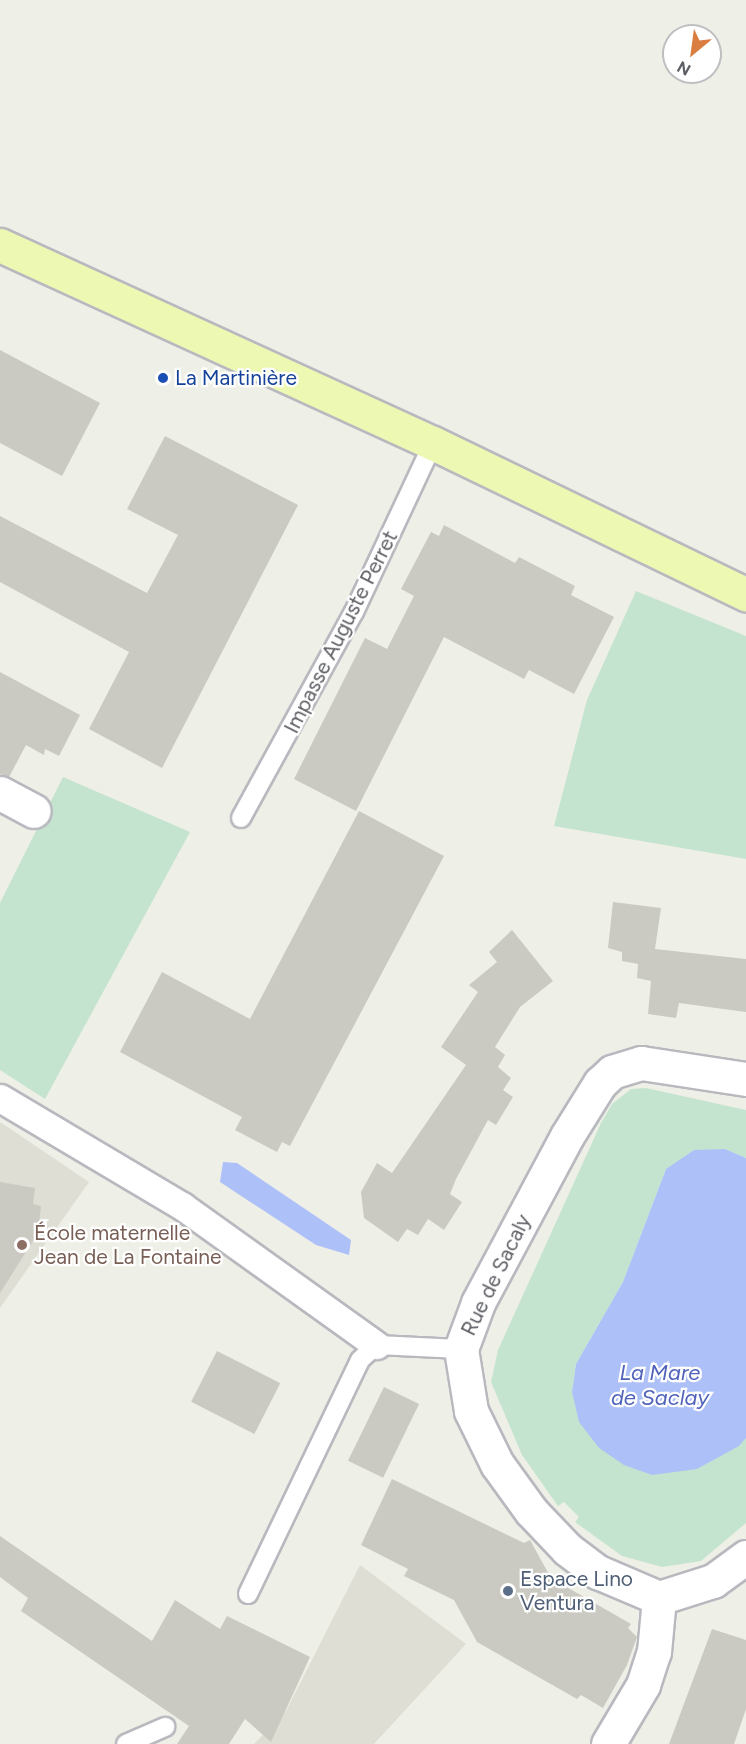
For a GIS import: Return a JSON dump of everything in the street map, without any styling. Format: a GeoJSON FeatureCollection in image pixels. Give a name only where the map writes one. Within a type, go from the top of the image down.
{"type":"FeatureCollection","features":[{"type":"Feature","properties":{"kind":"main road"},"geometry":{"type":"LineString","coordinates":[[0,245],[433,443],[746,594]]}},
{"type":"Feature","properties":{"kind":"street"},"geometry":{"type":"LineString","coordinates":[[0,793],[34,811]]}},
{"type":"Feature","properties":{"kind":"street","name":"Rue de Sacaly"},"geometry":{"type":"LineString","coordinates":[[659,1598],[598,1572],[567,1549],[531,1511],[497,1464],[471,1411],[461,1349],[478,1302],[567,1136],[600,1083],[612,1072],[641,1062],[746,1079]]}},
{"type":"Feature","properties":{"kind":"street"},"geometry":{"type":"LineString","coordinates":[[0,1098],[182,1206],[376,1345]]}},
{"type":"Feature","properties":{"kind":"street"},"geometry":{"type":"LineString","coordinates":[[608,1744],[642,1685],[654,1652],[659,1598],[713,1581],[746,1557]]}},
{"type":"Feature","properties":{"kind":"lane","name":"Impasse Auguste Perret"},"geometry":{"type":"LineString","coordinates":[[242,818],[354,612],[433,443]]}},
{"type":"Feature","properties":{"kind":"lane"},"geometry":{"type":"LineString","coordinates":[[248,1594],[360,1360],[376,1345],[461,1349]]}},
{"type":"Feature","properties":{"kind":"lane"},"geometry":{"type":"LineString","coordinates":[[126,1744],[165,1727]]}},
{"type":"Feature","properties":{"kind":"shaded area","name":"École maternelle Jean de La Fontaine"},"geometry":{"type":"Polygon","coordinates":[[[0,1122],[89,1182],[0,1308],[0,1122]]]}},
{"type":"Feature","properties":{"kind":"shaded area"},"geometry":{"type":"Polygon","coordinates":[[[360,1565],[466,1644],[374,1744],[254,1744],[286,1711],[360,1565]]]}},
{"type":"Feature","properties":{"kind":"green space"},"geometry":{"type":"Polygon","coordinates":[[[636,591],[746,636],[746,859],[554,826],[587,700],[636,591]]]}},
{"type":"Feature","properties":{"kind":"green space"},"geometry":{"type":"Polygon","coordinates":[[[63,777],[190,832],[45,1099],[0,1070],[0,903],[63,777]]]}},
{"type":"Feature","properties":{"kind":"green space"},"geometry":{"type":"Polygon","coordinates":[[[646,1088],[746,1110],[746,1158],[725,1149],[666,1169],[623,1282],[576,1364],[572,1392],[739,1446],[746,1438],[746,1523],[701,1561],[662,1567],[622,1556],[575,1522],[579,1517],[564,1502],[558,1506],[522,1455],[491,1382],[498,1350],[601,1123],[612,1104],[631,1089],[646,1088]]]}},
{"type":"Feature","properties":{"kind":"water","name":"La Mare de Saclay"},"geometry":{"type":"Polygon","coordinates":[[[725,1149],[746,1158],[746,1438],[739,1446],[697,1469],[652,1475],[624,1465],[599,1448],[579,1422],[572,1392],[576,1364],[623,1282],[666,1169],[694,1150],[725,1149]]]}},
{"type":"Feature","properties":{"kind":"water"},"geometry":{"type":"Polygon","coordinates":[[[223,1162],[237,1163],[351,1240],[349,1255],[316,1245],[220,1182],[223,1162]]]}},
{"type":"Feature","properties":{"kind":"building"},"geometry":{"type":"Polygon","coordinates":[[[0,350],[100,403],[62,476],[0,443],[0,350]]]}},
{"type":"Feature","properties":{"kind":"building"},"geometry":{"type":"Polygon","coordinates":[[[165,436],[298,505],[162,768],[89,729],[129,652],[0,582],[0,516],[147,593],[178,535],[127,509],[165,436]]]}},
{"type":"Feature","properties":{"kind":"building"},"geometry":{"type":"Polygon","coordinates":[[[444,525],[515,563],[519,557],[575,586],[571,595],[614,617],[574,694],[529,670],[524,679],[444,637],[356,811],[294,779],[365,638],[387,649],[414,596],[401,589],[431,532],[439,536],[444,525]]]}},
{"type":"Feature","properties":{"kind":"building"},"geometry":{"type":"Polygon","coordinates":[[[0,672],[80,715],[59,756],[45,749],[44,755],[26,745],[9,777],[0,774],[0,672]]]}},
{"type":"Feature","properties":{"kind":"building"},"geometry":{"type":"Polygon","coordinates":[[[359,811],[444,856],[290,1146],[282,1142],[277,1152],[235,1130],[242,1117],[120,1052],[162,972],[250,1019],[359,811]]]}},
{"type":"Feature","properties":{"kind":"building"},"geometry":{"type":"Polygon","coordinates":[[[613,902],[661,908],[655,949],[746,959],[746,1012],[679,1003],[676,1018],[648,1014],[651,981],[637,978],[638,964],[622,961],[622,952],[608,948],[613,902]]]}},
{"type":"Feature","properties":{"kind":"building"},"geometry":{"type":"Polygon","coordinates":[[[512,930],[553,981],[520,1007],[495,1047],[505,1055],[498,1067],[511,1078],[503,1090],[513,1097],[496,1125],[488,1120],[456,1179],[450,1194],[462,1202],[444,1230],[428,1219],[418,1235],[407,1229],[398,1242],[364,1218],[361,1192],[377,1163],[392,1173],[466,1065],[441,1047],[478,992],[469,985],[497,962],[489,952],[512,930]]]}},
{"type":"Feature","properties":{"kind":"building"},"geometry":{"type":"Polygon","coordinates":[[[0,1182],[35,1188],[33,1204],[41,1206],[38,1233],[0,1293],[0,1182]]]}},
{"type":"Feature","properties":{"kind":"building"},"geometry":{"type":"Polygon","coordinates":[[[217,1351],[280,1383],[254,1434],[191,1402],[217,1351]]]}},
{"type":"Feature","properties":{"kind":"building"},"geometry":{"type":"Polygon","coordinates":[[[384,1387],[419,1404],[383,1478],[348,1461],[384,1387]]]}},
{"type":"Feature","properties":{"kind":"building","name":"Espace Lino Ventura"},"geometry":{"type":"Polygon","coordinates":[[[392,1479],[524,1543],[530,1540],[551,1578],[631,1624],[628,1628],[637,1637],[627,1665],[603,1708],[581,1695],[577,1699],[477,1642],[454,1600],[404,1576],[408,1569],[361,1545],[392,1479]]]}},
{"type":"Feature","properties":{"kind":"building"},"geometry":{"type":"Polygon","coordinates":[[[0,1536],[152,1641],[175,1600],[220,1629],[227,1616],[310,1657],[271,1742],[245,1719],[229,1744],[177,1744],[189,1726],[21,1611],[28,1598],[0,1577],[0,1536]]]}},
{"type":"Feature","properties":{"kind":"building"},"geometry":{"type":"Polygon","coordinates":[[[712,1629],[746,1640],[746,1709],[734,1744],[669,1744],[712,1629]]]}},
{"type":"Feature","properties":{"kind":"place","name":"La Martinière"},"geometry":{"type":"Point","coordinates":[163,378]}},
{"type":"Feature","properties":{"kind":"place","name":"École maternelle Jean de La Fontaine"},"geometry":{"type":"Point","coordinates":[22,1245]}},
{"type":"Feature","properties":{"kind":"place","name":"Espace Lino Ventura"},"geometry":{"type":"Point","coordinates":[508,1591]}}]}
